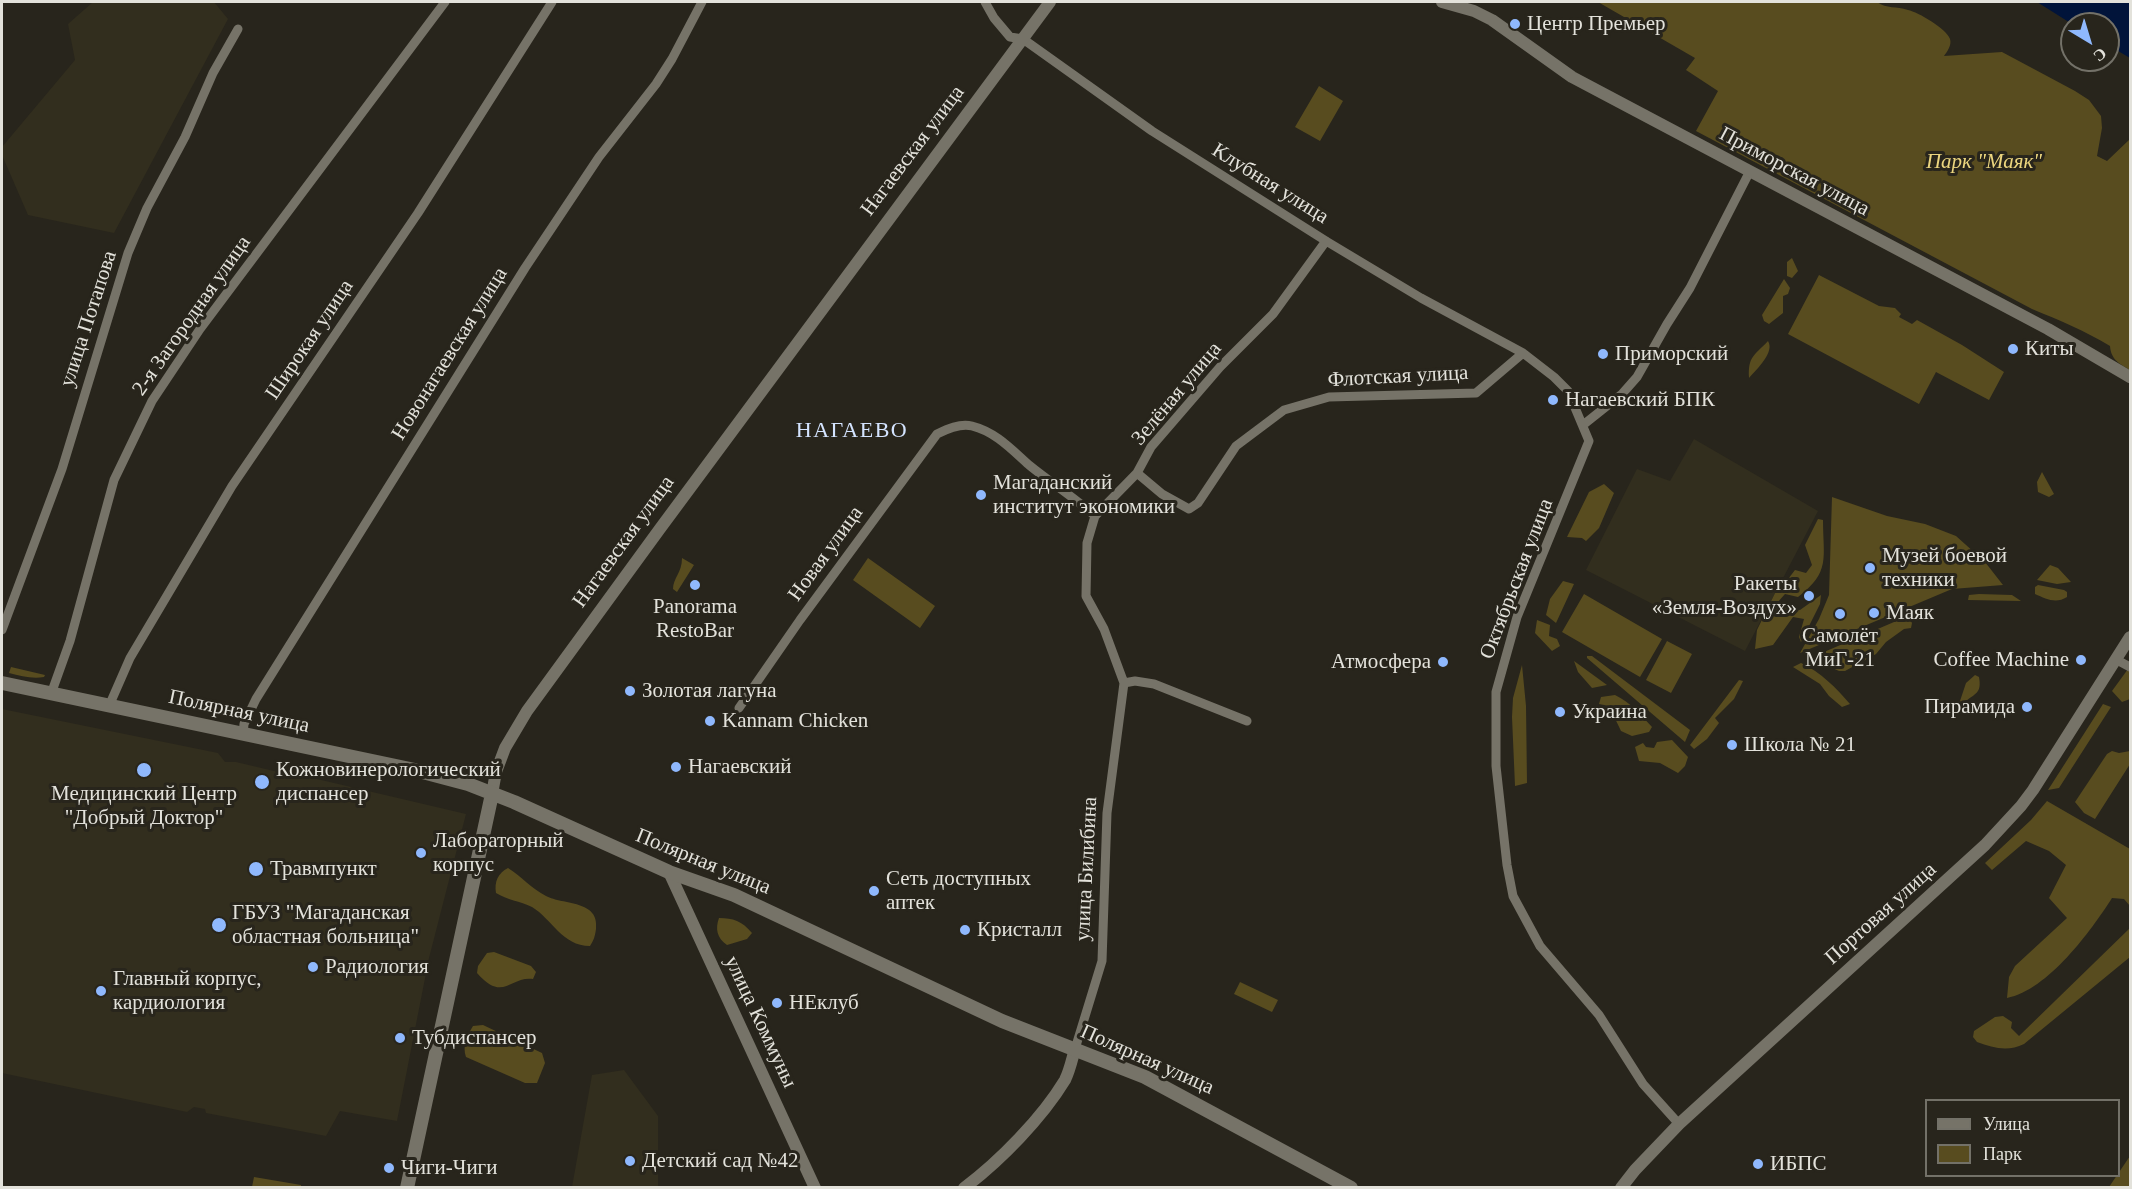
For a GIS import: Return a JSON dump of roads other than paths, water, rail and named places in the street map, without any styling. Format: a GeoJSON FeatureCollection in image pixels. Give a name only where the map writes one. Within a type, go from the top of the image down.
{"type":"FeatureCollection","features":[{"type":"Feature","properties":{"kind":"main road","name":"Полярная улица"},"geometry":{"type":"LineString","coordinates":[[2,684],[427,773],[468,784],[669,872],[734,895],[953,999],[1145,1077],[1351,1188]]}},
{"type":"Feature","properties":{"kind":"main road","name":"Нагаевская улица"},"geometry":{"type":"LineString","coordinates":[[407,1188],[492,794]]}},
{"type":"Feature","properties":{"kind":"street","name":"2-я Загородная улица"},"geometry":{"type":"LineString","coordinates":[[51,694],[70,641],[114,480],[152,401],[200,329],[445,2]]}},
{"type":"Feature","properties":{"kind":"street","name":"Широкая улица"},"geometry":{"type":"LineString","coordinates":[[109,706],[130,658],[232,486],[418,213],[552,2]]}},
{"type":"Feature","properties":{"kind":"street","name":"Новонагаевская улица"},"geometry":{"type":"LineString","coordinates":[[243,734],[244,724],[256,699],[519,278],[594,165],[656,84],[702,2]]}},
{"type":"Feature","properties":{"kind":"street","name":"Клубная улица"},"geometry":{"type":"LineString","coordinates":[[985,2],[994,18],[1010,37],[1023,39],[1161,136],[1326,241],[1421,298],[1523,352],[1554,377]]}},
{"type":"Feature","properties":{"kind":"street","name":"Нагаевская улица"},"geometry":{"type":"LineString","coordinates":[[492,794],[496,772],[505,748],[534,701],[1050,2]]}},
{"type":"Feature","properties":{"kind":"street","name":"Приморская улица"},"geometry":{"type":"LineString","coordinates":[[1442,2],[1474,11],[1492,20],[1572,77],[2048,329],[2130,377]]}},
{"type":"Feature","properties":{"kind":"street","name":"улица Потапова"},"geometry":{"type":"LineString","coordinates":[[2,630],[62,469],[128,253],[147,208],[185,137],[213,73],[238,29]]}},
{"type":"Feature","properties":{"kind":"street"},"geometry":{"type":"LineString","coordinates":[[1583,425],[1622,394],[1637,377],[1666,324],[1690,288],[1750,171]]}},
{"type":"Feature","properties":{"kind":"street","name":"Зелёная улица"},"geometry":{"type":"LineString","coordinates":[[1095,516],[1137,473],[1151,447],[1220,367],[1273,314],[1326,241]]}},
{"type":"Feature","properties":{"kind":"street","name":"Флотская улица"},"geometry":{"type":"LineString","coordinates":[[1137,473],[1162,494],[1189,508],[1198,503],[1236,446],[1284,410],[1329,397],[1476,393],[1523,352]]}},
{"type":"Feature","properties":{"kind":"street","name":"Октябрьская улица"},"geometry":{"type":"LineString","coordinates":[[1554,377],[1568,391],[1588,441],[1518,617],[1496,692],[1494,745],[1507,865],[1513,896],[1540,946],[1599,1015],[1643,1084],[1679,1124]]}},
{"type":"Feature","properties":{"kind":"street","name":"Новая улица"},"geometry":{"type":"LineString","coordinates":[[739,708],[915,461],[937,434],[949,428],[971,426],[1005,442],[1029,465],[1078,500],[1095,516]]}},
{"type":"Feature","properties":{"kind":"street","name":"улица Билибина"},"geometry":{"type":"LineString","coordinates":[[964,1188],[984,1173],[1016,1142],[1064,1080],[1102,961],[1107,813],[1124,683],[1104,629],[1086,596],[1086,543],[1095,516]]}},
{"type":"Feature","properties":{"kind":"street","name":"Портовая улица"},"geometry":{"type":"LineString","coordinates":[[1621,1188],[1679,1124],[1985,845],[2033,790],[2130,638]]}},
{"type":"Feature","properties":{"kind":"street"},"geometry":{"type":"LineString","coordinates":[[2117,660],[2130,667]]}},
{"type":"Feature","properties":{"kind":"street"},"geometry":{"type":"LineString","coordinates":[[1124,683],[1135,681],[1155,684],[1247,721]]}},
{"type":"Feature","properties":{"kind":"street","name":"улица Коммуны"},"geometry":{"type":"LineString","coordinates":[[669,872],[815,1188]]}},
{"type":"Feature","properties":{"kind":"water"},"geometry":{"type":"Polygon","coordinates":[[[2037,2],[2130,2],[2130,58],[2120,52],[2120,12],[2060,12],[2060,16],[2037,2]]]}},
{"type":"Feature","properties":{"kind":"place","name":"Центр Премьер"},"geometry":{"type":"Point","coordinates":[1515,24]}},
{"type":"Feature","properties":{"kind":"place","name":"Киты"},"geometry":{"type":"Point","coordinates":[2013,349]}},
{"type":"Feature","properties":{"kind":"place","name":"Приморский"},"geometry":{"type":"Point","coordinates":[1603,354]}},
{"type":"Feature","properties":{"kind":"place","name":"Нагаевский БПК"},"geometry":{"type":"Point","coordinates":[1553,400]}},
{"type":"Feature","properties":{"kind":"place","name":"Магаданский институт экономики"},"geometry":{"type":"Point","coordinates":[981,495]}},
{"type":"Feature","properties":{"kind":"place","name":"Музей боевой техники"},"geometry":{"type":"Point","coordinates":[1870,568]}},
{"type":"Feature","properties":{"kind":"place","name":"Panorama RestoBar"},"geometry":{"type":"Point","coordinates":[695,585]}},
{"type":"Feature","properties":{"kind":"place","name":"Ракеты «Земля-Воздух»"},"geometry":{"type":"Point","coordinates":[1809,596]}},
{"type":"Feature","properties":{"kind":"place","name":"Маяк"},"geometry":{"type":"Point","coordinates":[1874,613]}},
{"type":"Feature","properties":{"kind":"place","name":"Самолёт МиГ-21"},"geometry":{"type":"Point","coordinates":[1840,614]}},
{"type":"Feature","properties":{"kind":"place","name":"Coffee Machine"},"geometry":{"type":"Point","coordinates":[2081,660]}},
{"type":"Feature","properties":{"kind":"place","name":"Атмосфера"},"geometry":{"type":"Point","coordinates":[1443,662]}},
{"type":"Feature","properties":{"kind":"place","name":"Золотая лагуна"},"geometry":{"type":"Point","coordinates":[630,691]}},
{"type":"Feature","properties":{"kind":"place","name":"Пирамида"},"geometry":{"type":"Point","coordinates":[2027,707]}},
{"type":"Feature","properties":{"kind":"place","name":"Украина"},"geometry":{"type":"Point","coordinates":[1560,712]}},
{"type":"Feature","properties":{"kind":"place","name":"Kannam Chicken"},"geometry":{"type":"Point","coordinates":[710,721]}},
{"type":"Feature","properties":{"kind":"place","name":"Школа № 21"},"geometry":{"type":"Point","coordinates":[1732,745]}},
{"type":"Feature","properties":{"kind":"place","name":"Нагаевский"},"geometry":{"type":"Point","coordinates":[676,767]}},
{"type":"Feature","properties":{"kind":"place","name":"Медицинский Центр \"Добрый Доктор\""},"geometry":{"type":"Point","coordinates":[144,770]}},
{"type":"Feature","properties":{"kind":"place","name":"Кожновинерологический диспансер"},"geometry":{"type":"Point","coordinates":[262,782]}},
{"type":"Feature","properties":{"kind":"place","name":"Лабораторный корпус"},"geometry":{"type":"Point","coordinates":[421,853]}},
{"type":"Feature","properties":{"kind":"place","name":"Травмпункт"},"geometry":{"type":"Point","coordinates":[256,869]}},
{"type":"Feature","properties":{"kind":"place","name":"Сеть доступных аптек"},"geometry":{"type":"Point","coordinates":[874,891]}},
{"type":"Feature","properties":{"kind":"place","name":"ГБУЗ \"Магаданская областная больница\""},"geometry":{"type":"Point","coordinates":[219,925]}},
{"type":"Feature","properties":{"kind":"place","name":"Кристалл"},"geometry":{"type":"Point","coordinates":[965,930]}},
{"type":"Feature","properties":{"kind":"place","name":"Радиология"},"geometry":{"type":"Point","coordinates":[313,967]}},
{"type":"Feature","properties":{"kind":"place","name":"Главный корпус, кардиология"},"geometry":{"type":"Point","coordinates":[101,991]}},
{"type":"Feature","properties":{"kind":"place","name":"НЕклуб"},"geometry":{"type":"Point","coordinates":[777,1003]}},
{"type":"Feature","properties":{"kind":"place","name":"Тубдиспансер"},"geometry":{"type":"Point","coordinates":[400,1038]}},
{"type":"Feature","properties":{"kind":"place","name":"Детский сад №42"},"geometry":{"type":"Point","coordinates":[630,1161]}},
{"type":"Feature","properties":{"kind":"place","name":"ИБПС"},"geometry":{"type":"Point","coordinates":[1758,1164]}},
{"type":"Feature","properties":{"kind":"place","name":"Чиги-Чиги"},"geometry":{"type":"Point","coordinates":[389,1168]}},
{"type":"Feature","properties":{"kind":"district","name":"НАГАЕВО"},"geometry":{"type":"Point","coordinates":[852,431]}},
{"type":"Feature","properties":{"kind":"park label","name":"Парк \"Маяк\""},"geometry":{"type":"Point","coordinates":[1984,162]}}]}
